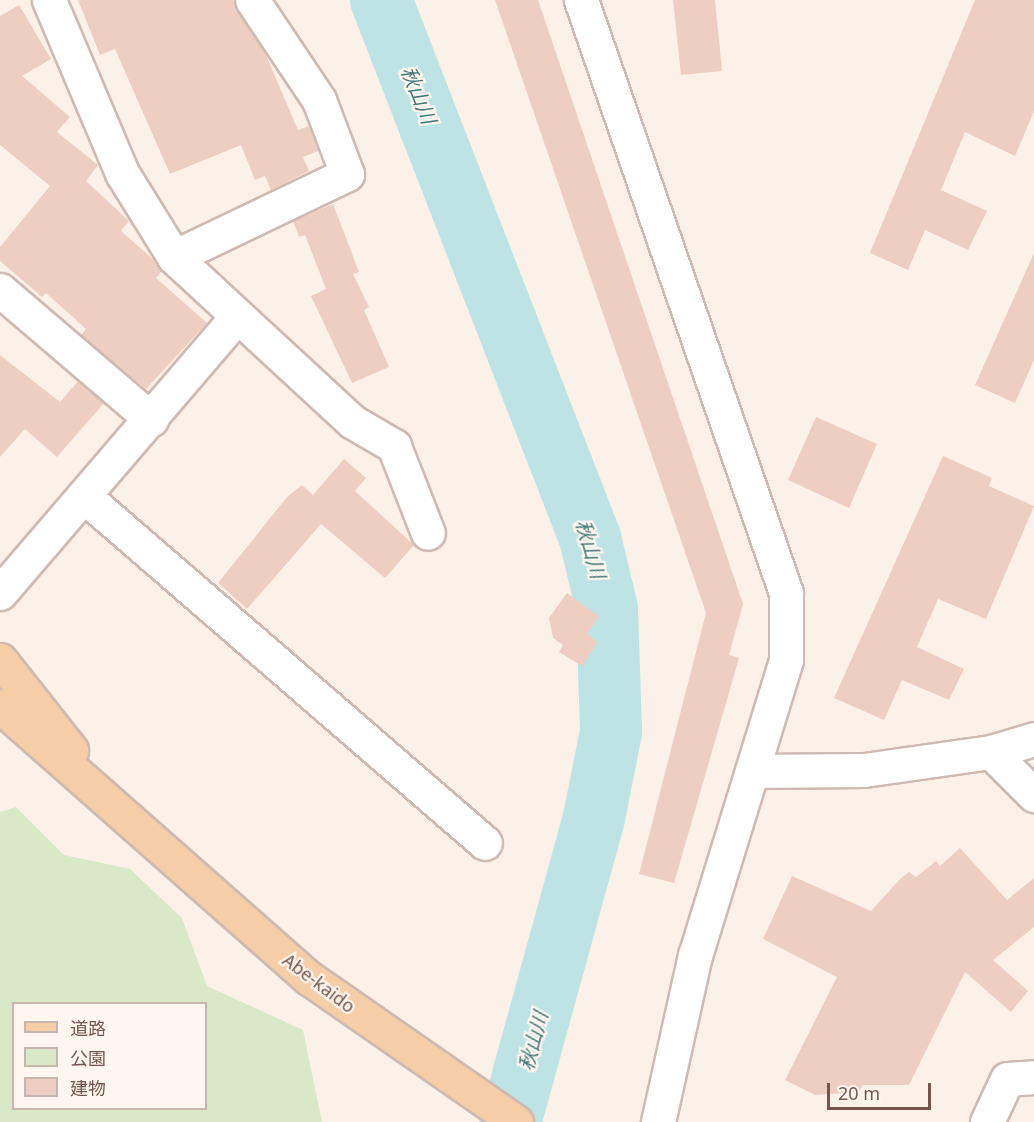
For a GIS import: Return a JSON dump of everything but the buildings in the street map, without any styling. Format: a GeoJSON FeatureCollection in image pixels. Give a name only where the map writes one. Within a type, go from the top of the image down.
{"type":"FeatureCollection","features":[{"type":"Feature","properties":{"kind":"main road","name":"Abe-kaido"},"geometry":{"type":"LineString","coordinates":[[0,660],[134,830]]}},
{"type":"Feature","properties":{"kind":"main road","name":"Abe-kaido"},"geometry":{"type":"LineString","coordinates":[[0,706],[134,830],[309,978],[516,1122]]}},
{"type":"Feature","properties":{"kind":"street"},"geometry":{"type":"LineString","coordinates":[[49,0],[123,173],[174,257],[236,318],[353,422],[394,446],[428,533]]}},
{"type":"Feature","properties":{"kind":"street"},"geometry":{"type":"LineString","coordinates":[[174,257],[347,174],[319,100],[252,0]]}},
{"type":"Feature","properties":{"kind":"street"},"geometry":{"type":"LineString","coordinates":[[581,0],[786,593],[786,660],[695,955],[658,1122]]}},
{"type":"Feature","properties":{"kind":"street"},"geometry":{"type":"LineString","coordinates":[[0,290],[151,419]]}},
{"type":"Feature","properties":{"kind":"street"},"geometry":{"type":"LineString","coordinates":[[0,593],[236,318]]}},
{"type":"Feature","properties":{"kind":"street"},"geometry":{"type":"LineString","coordinates":[[84,496],[485,843]]}},
{"type":"Feature","properties":{"kind":"street"},"geometry":{"type":"LineString","coordinates":[[752,771],[864,770],[991,752],[1034,739]]}},
{"type":"Feature","properties":{"kind":"street"},"geometry":{"type":"LineString","coordinates":[[991,752],[1034,795]]}},
{"type":"Feature","properties":{"kind":"street"},"geometry":{"type":"LineString","coordinates":[[987,1122],[1007,1079],[1034,1077]]}},
{"type":"Feature","properties":{"kind":"green space"},"geometry":{"type":"Polygon","coordinates":[[[16,807],[64,855],[130,869],[182,918],[207,986],[303,1030],[322,1122],[0,1122],[0,812],[16,807]]]}},
{"type":"Feature","properties":{"kind":"waterway","name":"秋山川"},"geometry":{"type":"LineString","coordinates":[[381,0],[590,538],[607,609],[611,732],[594,818],[510,1122]]}}]}
